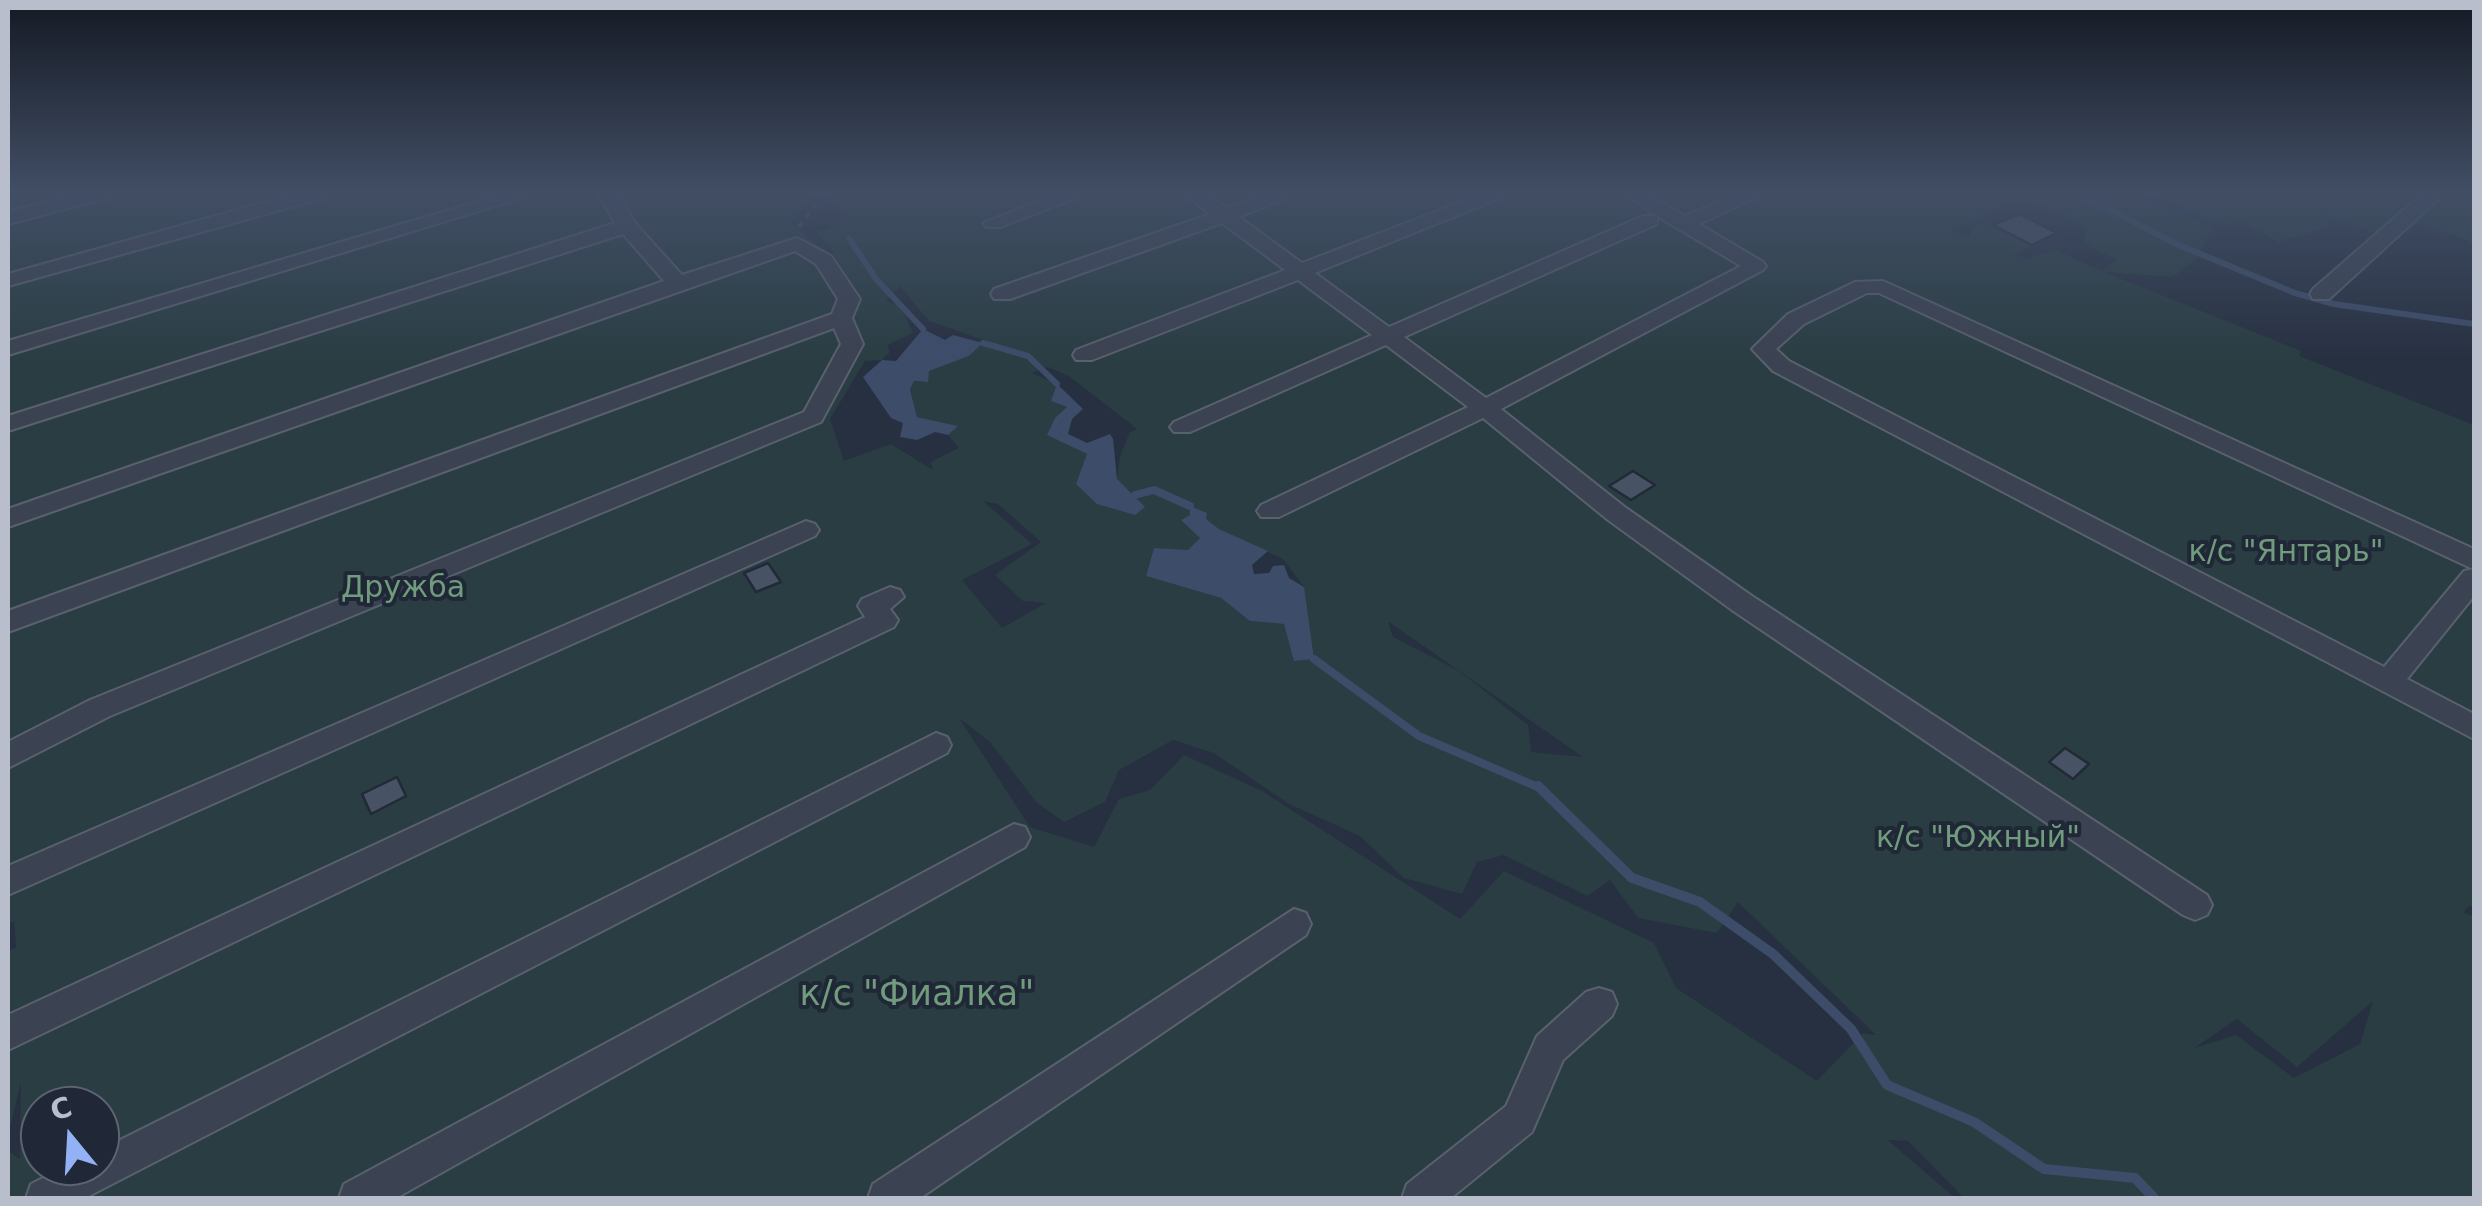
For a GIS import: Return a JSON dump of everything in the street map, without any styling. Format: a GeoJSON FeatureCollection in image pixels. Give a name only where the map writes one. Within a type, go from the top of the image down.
{"type":"FeatureCollection","features":[{"type":"Feature","properties":{"kind":"lane"},"geometry":{"type":"LineString","coordinates":[[8,280],[114,250]]}},
{"type":"Feature","properties":{"kind":"lane"},"geometry":{"type":"LineString","coordinates":[[8,348],[335,250]]}},
{"type":"Feature","properties":{"kind":"lane"},"geometry":{"type":"LineString","coordinates":[[8,424],[551,250]]}},
{"type":"Feature","properties":{"kind":"lane"},"geometry":{"type":"LineString","coordinates":[[649,250],[678,283]]}},
{"type":"Feature","properties":{"kind":"lane"},"geometry":{"type":"LineString","coordinates":[[8,518],[778,250]]}},
{"type":"Feature","properties":{"kind":"lane"},"geometry":{"type":"LineString","coordinates":[[8,756],[100,708],[813,416],[852,344],[841,318],[849,299],[824,260],[808,250]]}},
{"type":"Feature","properties":{"kind":"lane"},"geometry":{"type":"LineString","coordinates":[[1002,294],[1127,250]]}},
{"type":"Feature","properties":{"kind":"lane"},"geometry":{"type":"LineString","coordinates":[[1272,250],[1486,408],[1617,514],[1742,603],[2195,905]]}},
{"type":"Feature","properties":{"kind":"lane"},"geometry":{"type":"LineString","coordinates":[[1084,354],[1351,250]]}},
{"type":"Feature","properties":{"kind":"lane"},"geometry":{"type":"LineString","coordinates":[[1182,427],[1582,250]]}},
{"type":"Feature","properties":{"kind":"lane"},"geometry":{"type":"LineString","coordinates":[[1270,511],[1486,408],[1756,266],[1730,250]]}},
{"type":"Feature","properties":{"kind":"lane"},"geometry":{"type":"LineString","coordinates":[[2321,294],[2370,250]]}},
{"type":"Feature","properties":{"kind":"lane"},"geometry":{"type":"LineString","coordinates":[[2474,560],[1884,287],[1863,287],[1796,319],[1763,349],[1781,366],[2474,727]]}},
{"type":"Feature","properties":{"kind":"lane"},"geometry":{"type":"LineString","coordinates":[[8,622],[841,318]]}},
{"type":"Feature","properties":{"kind":"lane"},"geometry":{"type":"LineString","coordinates":[[9,880],[806,530]]}},
{"type":"Feature","properties":{"kind":"lane"},"geometry":{"type":"LineString","coordinates":[[2388,682],[2474,578]]}},
{"type":"Feature","properties":{"kind":"lane"},"geometry":{"type":"LineString","coordinates":[[8,1034],[884,620],[872,606],[890,597]]}},
{"type":"Feature","properties":{"kind":"lane"},"geometry":{"type":"LineString","coordinates":[[45,1198],[936,745]]}},
{"type":"Feature","properties":{"kind":"lane"},"geometry":{"type":"LineString","coordinates":[[358,1198],[1014,837]]}},
{"type":"Feature","properties":{"kind":"lane"},"geometry":{"type":"LineString","coordinates":[[887,1198],[1294,924]]}},
{"type":"Feature","properties":{"kind":"lane"},"geometry":{"type":"LineString","coordinates":[[1421,1198],[1519,1119],[1550,1048],[1599,1004]]}},
{"type":"Feature","properties":{"kind":"green space"},"geometry":{"type":"Polygon","coordinates":[[[8,250],[824,250],[835,260],[832,250],[1715,250],[1757,274],[1768,268],[1737,250],[2023,250],[2014,255],[2026,258],[2056,250],[2102,271],[2117,260],[2098,250],[2202,250],[2173,277],[2104,272],[2301,351],[2299,356],[2474,425],[2474,908],[2469,906],[2463,913],[2474,916],[2474,1198],[1964,1198],[1908,1141],[1888,1140],[1955,1198],[8,1198],[8,1151],[20,1159],[20,1186],[120,1186],[120,1086],[21,1086],[21,1082],[8,1136],[8,1037],[21,1036],[20,1012],[8,1016],[8,946],[10,950],[16,948],[14,921],[8,924],[8,250]],[[900,286],[886,301],[901,307],[913,333],[887,345],[890,352],[882,360],[865,361],[830,419],[844,461],[891,444],[933,470],[931,462],[959,448],[948,435],[957,426],[917,417],[910,388],[914,381],[928,382],[928,371],[969,356],[983,343],[995,344],[929,321],[900,286]],[[1048,367],[1032,373],[1057,384],[1054,402],[1068,407],[1048,435],[1087,454],[1145,507],[1117,480],[1120,456],[1130,432],[1137,429],[1069,376],[1048,367]],[[983,501],[1032,544],[962,580],[1002,628],[1046,603],[1023,601],[995,575],[1041,542],[998,504],[983,501]],[[1190,507],[1190,515],[1182,520],[1201,537],[1188,551],[1154,548],[1146,576],[1221,598],[1250,621],[1284,624],[1304,587],[1283,559],[1219,529],[1190,507]],[[1389,622],[1393,637],[1459,671],[1528,725],[1531,752],[1583,757],[1389,622]],[[959,718],[1030,827],[1094,847],[1119,799],[1150,790],[1184,755],[1262,791],[1460,919],[1504,871],[1654,943],[1676,988],[1817,1081],[1863,1033],[1876,1035],[1738,902],[1717,933],[1638,918],[1610,880],[1587,896],[1504,855],[1477,862],[1462,894],[1404,878],[1360,836],[1289,804],[1214,753],[1173,740],[1119,770],[1105,802],[1064,822],[1037,803],[990,742],[959,718]],[[2373,1001],[2297,1067],[2237,1019],[2194,1048],[2236,1035],[2294,1078],[2360,1044],[2373,1001]]]}},
{"type":"Feature","properties":{"kind":"water"},"geometry":{"type":"Polygon","coordinates":[[[923,329],[945,340],[953,335],[983,343],[969,356],[929,371],[928,382],[914,381],[910,389],[917,417],[958,426],[948,435],[935,432],[917,440],[900,437],[903,423],[891,418],[863,377],[882,360],[896,361],[923,329]]]}},
{"type":"Feature","properties":{"kind":"water"},"geometry":{"type":"Polygon","coordinates":[[[1057,384],[1083,409],[1072,419],[1068,434],[1087,443],[1110,434],[1113,439],[1117,479],[1145,507],[1135,515],[1097,504],[1076,484],[1087,454],[1047,435],[1055,418],[1067,407],[1051,401],[1057,384]]]}},
{"type":"Feature","properties":{"kind":"water"},"geometry":{"type":"Polygon","coordinates":[[[1190,506],[1207,513],[1206,519],[1219,529],[1268,551],[1252,565],[1254,574],[1269,573],[1273,566],[1284,565],[1289,578],[1304,587],[1314,659],[1294,661],[1284,624],[1250,621],[1221,598],[1146,576],[1154,548],[1188,550],[1200,538],[1181,520],[1190,515],[1190,506]]]}},
{"type":"Feature","properties":{"kind":"building"},"geometry":{"type":"Polygon","coordinates":[[[1633,471],[1655,485],[1631,500],[1609,486],[1633,471]]]}},
{"type":"Feature","properties":{"kind":"building"},"geometry":{"type":"Polygon","coordinates":[[[768,563],[781,582],[756,592],[744,573],[768,563]]]}},
{"type":"Feature","properties":{"kind":"building"},"geometry":{"type":"Polygon","coordinates":[[[2065,748],[2089,764],[2073,779],[2049,762],[2065,748]]]}},
{"type":"Feature","properties":{"kind":"building"},"geometry":{"type":"Polygon","coordinates":[[[397,777],[406,796],[371,814],[362,794],[397,777]]]}},
{"type":"Feature","properties":{"kind":"waterway"},"geometry":{"type":"LineString","coordinates":[[857,250],[876,279],[923,329]]}},
{"type":"Feature","properties":{"kind":"waterway"},"geometry":{"type":"LineString","coordinates":[[2192,250],[2295,293],[2334,304],[2474,324]]}},
{"type":"Feature","properties":{"kind":"waterway"},"geometry":{"type":"LineString","coordinates":[[983,343],[1028,356],[1057,384]]}},
{"type":"Feature","properties":{"kind":"waterway"},"geometry":{"type":"LineString","coordinates":[[1135,495],[1154,490],[1190,506]]}},
{"type":"Feature","properties":{"kind":"waterway"},"geometry":{"type":"LineString","coordinates":[[1314,659],[1419,736],[1540,788]]}},
{"type":"Feature","properties":{"kind":"waterway"},"geometry":{"type":"LineString","coordinates":[[1538,786],[1632,878],[1700,902],[1773,954],[1851,1029],[1887,1085],[1974,1122],[2044,1169],[2135,1178],[2154,1198]]}},
{"type":"Feature","properties":{"kind":"park label","name":"к/с \"Янтарь\""},"geometry":{"type":"Point","coordinates":[2286,553]}},
{"type":"Feature","properties":{"kind":"park label","name":"Дружба"},"geometry":{"type":"Point","coordinates":[403,589]}},
{"type":"Feature","properties":{"kind":"park label","name":"к/с \"Южный\""},"geometry":{"type":"Point","coordinates":[1978,839]}},
{"type":"Feature","properties":{"kind":"park label","name":"к/с \"Фиалка\""},"geometry":{"type":"Point","coordinates":[917,996]}}]}
